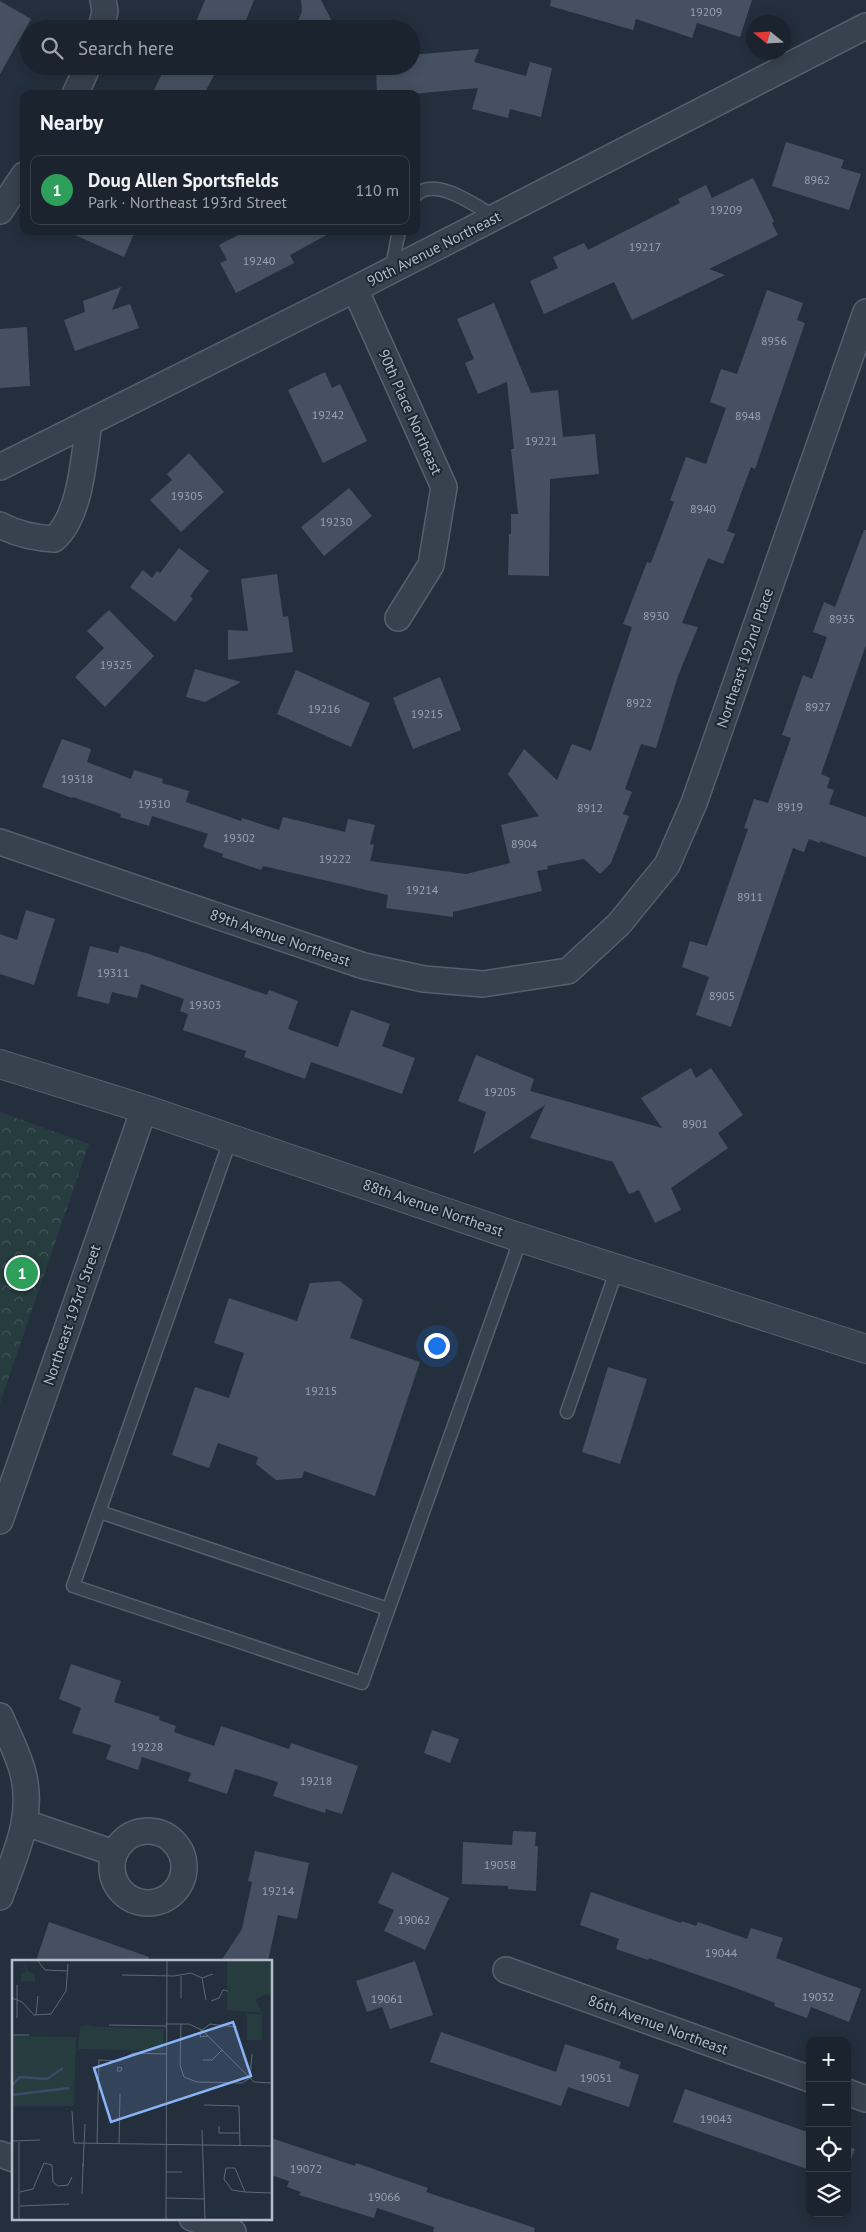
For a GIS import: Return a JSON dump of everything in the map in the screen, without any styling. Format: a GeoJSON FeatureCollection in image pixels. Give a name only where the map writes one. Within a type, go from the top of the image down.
{"type":"FeatureCollection","features":[{"type":"Feature","properties":{"kind":"street"},"geometry":{"type":"LineString","coordinates":[[103,0],[106,12],[104,20]]}},
{"type":"Feature","properties":{"kind":"street","name":"90th Avenue Northeast"},"geometry":{"type":"LineString","coordinates":[[0,467],[392,271],[866,26]]}},
{"type":"Feature","properties":{"kind":"street"},"geometry":{"type":"LineString","coordinates":[[77,90],[84,75]]}},
{"type":"Feature","properties":{"kind":"street"},"geometry":{"type":"LineString","coordinates":[[0,211],[20,182]]}},
{"type":"Feature","properties":{"kind":"street","name":"90th Place Northeast"},"geometry":{"type":"LineString","coordinates":[[355,289],[444,487],[431,565],[398,618]]}},
{"type":"Feature","properties":{"kind":"street","name":"Northeast 192nd Place"},"geometry":{"type":"LineString","coordinates":[[568,971],[619,924],[667,865],[694,804],[866,312]]}},
{"type":"Feature","properties":{"kind":"street"},"geometry":{"type":"LineString","coordinates":[[0,525],[8,530],[37,538],[54,539],[64,531],[82,474],[90,422]]}},
{"type":"Feature","properties":{"kind":"street","name":"89th Avenue Northeast"},"geometry":{"type":"LineString","coordinates":[[0,842],[364,966],[424,980],[482,984],[568,971]]}},
{"type":"Feature","properties":{"kind":"street","name":"88th Avenue Northeast"},"geometry":{"type":"LineString","coordinates":[[0,1064],[231,1138],[521,1238],[866,1349]]}},
{"type":"Feature","properties":{"kind":"street","name":"Northeast 193rd Street"},"geometry":{"type":"LineString","coordinates":[[0,1521],[144,1109]]}},
{"type":"Feature","properties":{"kind":"street"},"geometry":{"type":"LineString","coordinates":[[0,1716],[24,1776],[27,1802],[26,1824],[0,1897]]}},
{"type":"Feature","properties":{"kind":"street"},"geometry":{"type":"LineString","coordinates":[[26,1824],[114,1853]]}},
{"type":"Feature","properties":{"kind":"street","name":"86th Avenue Northeast"},"geometry":{"type":"LineString","coordinates":[[506,1970],[806,2078]]}},
{"type":"Feature","properties":{"kind":"street"},"geometry":{"type":"LineString","coordinates":[[851,2093],[866,2099]]}},
{"type":"Feature","properties":{"kind":"street"},"geometry":{"type":"LineString","coordinates":[[0,2154],[12,2158]]}},
{"type":"Feature","properties":{"kind":"street"},"geometry":{"type":"LineString","coordinates":[[198,2220],[233,2232]]}},
{"type":"Feature","properties":{"kind":"lane"},"geometry":{"type":"LineString","coordinates":[[420,193],[425,190],[442,189],[495,217]]}},
{"type":"Feature","properties":{"kind":"lane"},"geometry":{"type":"LineString","coordinates":[[392,271],[398,235]]}},
{"type":"Feature","properties":{"kind":"lane"},"geometry":{"type":"LineString","coordinates":[[231,1138],[73,1586],[362,1683],[521,1238]]}},
{"type":"Feature","properties":{"kind":"lane"},"geometry":{"type":"LineString","coordinates":[[567,1412],[617,1269]]}},
{"type":"Feature","properties":{"kind":"lane"},"geometry":{"type":"LineString","coordinates":[[100,1512],[388,1609]]}},
{"type":"Feature","properties":{"kind":"green space"},"geometry":{"type":"Polygon","coordinates":[[[0,1112],[89,1144],[0,1403],[0,1112]]]}},
{"type":"Feature","properties":{"kind":"building"},"geometry":{"type":"Polygon","coordinates":[[[205,0],[254,0],[246,20],[197,20],[205,0]]]}},
{"type":"Feature","properties":{"kind":"building"},"geometry":{"type":"Polygon","coordinates":[[[301,0],[321,0],[331,20],[298,20],[302,11],[301,0]]]}},
{"type":"Feature","properties":{"kind":"building"},"geometry":{"type":"Polygon","coordinates":[[[551,0],[752,0],[740,37],[697,23],[692,38],[636,19],[633,30],[550,6],[551,0]]]}},
{"type":"Feature","properties":{"kind":"building"},"geometry":{"type":"Polygon","coordinates":[[[0,1],[31,19],[20,20],[20,39],[0,74],[0,1]]]}},
{"type":"Feature","properties":{"kind":"building"},"geometry":{"type":"Polygon","coordinates":[[[479,49],[474,62],[526,76],[530,62],[552,68],[541,117],[510,109],[508,118],[472,109],[478,88],[420,93],[420,90],[377,90],[376,75],[420,75],[420,54],[479,49]]]}},
{"type":"Feature","properties":{"kind":"building"},"geometry":{"type":"Polygon","coordinates":[[[162,75],[214,75],[206,90],[154,90],[162,75]]]}},
{"type":"Feature","properties":{"kind":"building"},"geometry":{"type":"Polygon","coordinates":[[[786,142],[844,160],[841,168],[861,174],[849,210],[772,186],[786,142]]]}},
{"type":"Feature","properties":{"kind":"building"},"geometry":{"type":"Polygon","coordinates":[[[753,178],[774,221],[772,223],[778,235],[709,269],[725,275],[632,320],[614,282],[544,314],[530,281],[558,268],[553,257],[584,243],[588,250],[680,203],[678,199],[706,185],[712,198],[753,178]]]}},
{"type":"Feature","properties":{"kind":"building"},"geometry":{"type":"Polygon","coordinates":[[[75,235],[133,235],[124,257],[75,235]]]}},
{"type":"Feature","properties":{"kind":"building"},"geometry":{"type":"Polygon","coordinates":[[[238,235],[327,235],[290,255],[294,263],[236,293],[220,263],[227,260],[219,245],[238,235]]]}},
{"type":"Feature","properties":{"kind":"building"},"geometry":{"type":"Polygon","coordinates":[[[121,287],[112,310],[130,304],[139,328],[75,351],[64,320],[85,312],[83,301],[121,287]]]}},
{"type":"Feature","properties":{"kind":"building"},"geometry":{"type":"Polygon","coordinates":[[[767,290],[803,303],[797,320],[805,323],[755,469],[751,467],[727,531],[735,534],[723,564],[708,558],[682,623],[698,627],[678,676],[656,748],[641,744],[625,789],[632,792],[623,814],[629,816],[611,863],[600,874],[584,859],[547,866],[548,869],[537,871],[542,891],[453,912],[453,917],[386,908],[388,895],[263,866],[261,870],[222,857],[223,854],[203,847],[208,834],[152,816],[149,826],[120,817],[121,814],[42,787],[62,739],[91,749],[87,762],[131,779],[134,770],[163,779],[162,783],[189,791],[186,802],[241,821],[242,818],[279,830],[283,817],[345,832],[348,819],[375,825],[370,844],[374,845],[370,861],[466,874],[510,863],[501,825],[539,816],[508,774],[524,749],[557,780],[572,744],[591,751],[632,627],[623,624],[647,562],[651,563],[674,502],[670,500],[686,457],[706,464],[726,408],[710,402],[721,369],[737,374],[767,290]]]}},
{"type":"Feature","properties":{"kind":"building"},"geometry":{"type":"Polygon","coordinates":[[[494,303],[531,393],[558,390],[563,437],[595,434],[599,474],[550,479],[549,576],[508,575],[511,514],[518,514],[511,449],[514,449],[507,382],[478,394],[465,363],[474,359],[457,319],[494,303]]]}},
{"type":"Feature","properties":{"kind":"building"},"geometry":{"type":"Polygon","coordinates":[[[27,327],[30,386],[0,388],[0,329],[27,327]]]}},
{"type":"Feature","properties":{"kind":"building"},"geometry":{"type":"Polygon","coordinates":[[[325,372],[332,388],[340,384],[367,441],[323,463],[288,390],[325,372]]]}},
{"type":"Feature","properties":{"kind":"building"},"geometry":{"type":"Polygon","coordinates":[[[189,453],[224,492],[181,532],[150,500],[172,480],[167,474],[189,453]]]}},
{"type":"Feature","properties":{"kind":"building"},"geometry":{"type":"Polygon","coordinates":[[[349,488],[372,516],[324,556],[301,527],[349,488]]]}},
{"type":"Feature","properties":{"kind":"building"},"geometry":{"type":"Polygon","coordinates":[[[864,530],[866,530],[866,645],[821,774],[830,778],[827,788],[834,790],[829,804],[866,817],[866,857],[809,839],[804,852],[793,848],[731,1027],[696,1015],[709,977],[682,967],[690,941],[707,946],[748,829],[744,828],[754,799],[768,803],[791,738],[782,735],[803,675],[812,679],[827,637],[813,632],[824,602],[835,607],[864,530]]]}},
{"type":"Feature","properties":{"kind":"building"},"geometry":{"type":"Polygon","coordinates":[[[179,548],[209,571],[190,596],[193,599],[175,622],[130,587],[143,570],[152,578],[157,571],[160,573],[179,548]]]}},
{"type":"Feature","properties":{"kind":"building"},"geometry":{"type":"Polygon","coordinates":[[[277,574],[283,617],[288,616],[293,652],[228,660],[228,630],[248,631],[241,579],[277,574]]]}},
{"type":"Feature","properties":{"kind":"building"},"geometry":{"type":"Polygon","coordinates":[[[109,610],[154,656],[105,707],[75,677],[104,648],[87,631],[109,610]]]}},
{"type":"Feature","properties":{"kind":"building"},"geometry":{"type":"Polygon","coordinates":[[[195,669],[241,682],[205,702],[186,697],[195,669]]]}},
{"type":"Feature","properties":{"kind":"building"},"geometry":{"type":"Polygon","coordinates":[[[296,670],[370,703],[351,747],[277,714],[296,670]]]}},
{"type":"Feature","properties":{"kind":"building"},"geometry":{"type":"Polygon","coordinates":[[[440,677],[461,730],[413,749],[393,698],[440,677]]]}},
{"type":"Feature","properties":{"kind":"building"},"geometry":{"type":"Polygon","coordinates":[[[26,910],[55,919],[34,985],[0,974],[0,934],[17,940],[26,910]]]}},
{"type":"Feature","properties":{"kind":"building"},"geometry":{"type":"Polygon","coordinates":[[[90,946],[118,953],[120,946],[146,953],[267,995],[269,990],[298,1001],[288,1029],[338,1047],[351,1010],[390,1024],[382,1046],[415,1058],[402,1094],[311,1062],[305,1079],[244,1057],[246,1051],[183,1030],[188,1014],[180,1011],[184,999],[141,984],[137,998],[112,992],[109,1004],[77,996],[90,946]]]}},
{"type":"Feature","properties":{"kind":"building"},"geometry":{"type":"Polygon","coordinates":[[[476,1055],[534,1079],[530,1091],[662,1128],[641,1098],[691,1068],[696,1078],[711,1068],[743,1115],[718,1133],[728,1148],[671,1188],[681,1210],[655,1223],[639,1190],[629,1194],[613,1162],[530,1138],[545,1105],[473,1154],[486,1112],[458,1101],[476,1055]]]}},
{"type":"Feature","properties":{"kind":"building"},"geometry":{"type":"Polygon","coordinates":[[[340,1281],[363,1300],[350,1338],[420,1362],[375,1496],[304,1471],[302,1478],[276,1480],[256,1464],[258,1457],[218,1443],[209,1468],[172,1455],[195,1387],[229,1398],[244,1353],[214,1343],[229,1298],[297,1321],[310,1283],[340,1281]]]}},
{"type":"Feature","properties":{"kind":"building"},"geometry":{"type":"Polygon","coordinates":[[[608,1367],[647,1379],[620,1464],[582,1452],[608,1367]]]}},
{"type":"Feature","properties":{"kind":"building"},"geometry":{"type":"Polygon","coordinates":[[[71,1664],[121,1681],[114,1702],[160,1717],[159,1720],[176,1726],[174,1732],[214,1746],[221,1726],[289,1749],[291,1743],[358,1766],[342,1814],[326,1809],[325,1813],[273,1796],[278,1782],[235,1769],[227,1794],[188,1781],[191,1773],[142,1757],[138,1770],[106,1759],[111,1745],[72,1733],[81,1708],[59,1699],[71,1664]]]}},
{"type":"Feature","properties":{"kind":"building"},"geometry":{"type":"Polygon","coordinates":[[[432,1730],[459,1739],[450,1763],[424,1753],[432,1730]]]}},
{"type":"Feature","properties":{"kind":"building"},"geometry":{"type":"Polygon","coordinates":[[[513,1831],[536,1832],[535,1846],[538,1846],[536,1891],[508,1889],[508,1886],[462,1884],[463,1842],[512,1845],[513,1831]]]}},
{"type":"Feature","properties":{"kind":"building"},"geometry":{"type":"Polygon","coordinates":[[[255,1851],[309,1863],[297,1919],[278,1915],[268,1960],[222,1960],[242,1929],[252,1882],[248,1881],[255,1851]]]}},
{"type":"Feature","properties":{"kind":"building"},"geometry":{"type":"Polygon","coordinates":[[[392,1872],[449,1898],[425,1950],[384,1931],[394,1910],[378,1903],[392,1872]]]}},
{"type":"Feature","properties":{"kind":"building"},"geometry":{"type":"Polygon","coordinates":[[[591,1892],[681,1923],[682,1921],[696,1926],[698,1922],[747,1939],[751,1928],[783,1938],[776,1958],[861,1989],[849,2022],[811,2007],[807,2018],[774,2006],[775,2003],[730,1986],[649,1958],[648,1960],[616,1949],[619,1939],[580,1925],[591,1892]]]}},
{"type":"Feature","properties":{"kind":"building"},"geometry":{"type":"Polygon","coordinates":[[[49,1922],[149,1957],[148,1960],[36,1960],[49,1922]]]}},
{"type":"Feature","properties":{"kind":"building"},"geometry":{"type":"Polygon","coordinates":[[[415,1961],[433,2015],[390,2029],[382,2007],[367,2012],[356,1981],[415,1961]]]}},
{"type":"Feature","properties":{"kind":"building"},"geometry":{"type":"Polygon","coordinates":[[[441,2032],[556,2072],[565,2044],[621,2062],[619,2068],[639,2075],[629,2107],[568,2087],[561,2106],[430,2062],[441,2032]]]}},
{"type":"Feature","properties":{"kind":"building"},"geometry":{"type":"Polygon","coordinates":[[[685,2089],[806,2132],[806,2169],[673,2122],[685,2089]]]}},
{"type":"Feature","properties":{"kind":"building"},"geometry":{"type":"Polygon","coordinates":[[[272,2138],[355,2166],[356,2163],[428,2188],[426,2192],[535,2228],[534,2232],[433,2232],[434,2227],[377,2208],[374,2218],[299,2195],[301,2192],[287,2187],[289,2181],[272,2175],[272,2138]]]}},
{"type":"Feature","properties":{"kind":"building"},"geometry":{"type":"Polygon","coordinates":[[[851,2148],[855,2149],[851,2160],[851,2148]]]}},
{"type":"Feature","properties":{"kind":"place","name":"Doug Allen Sportsfields"},"geometry":{"type":"Point","coordinates":[22,1273]}}]}
